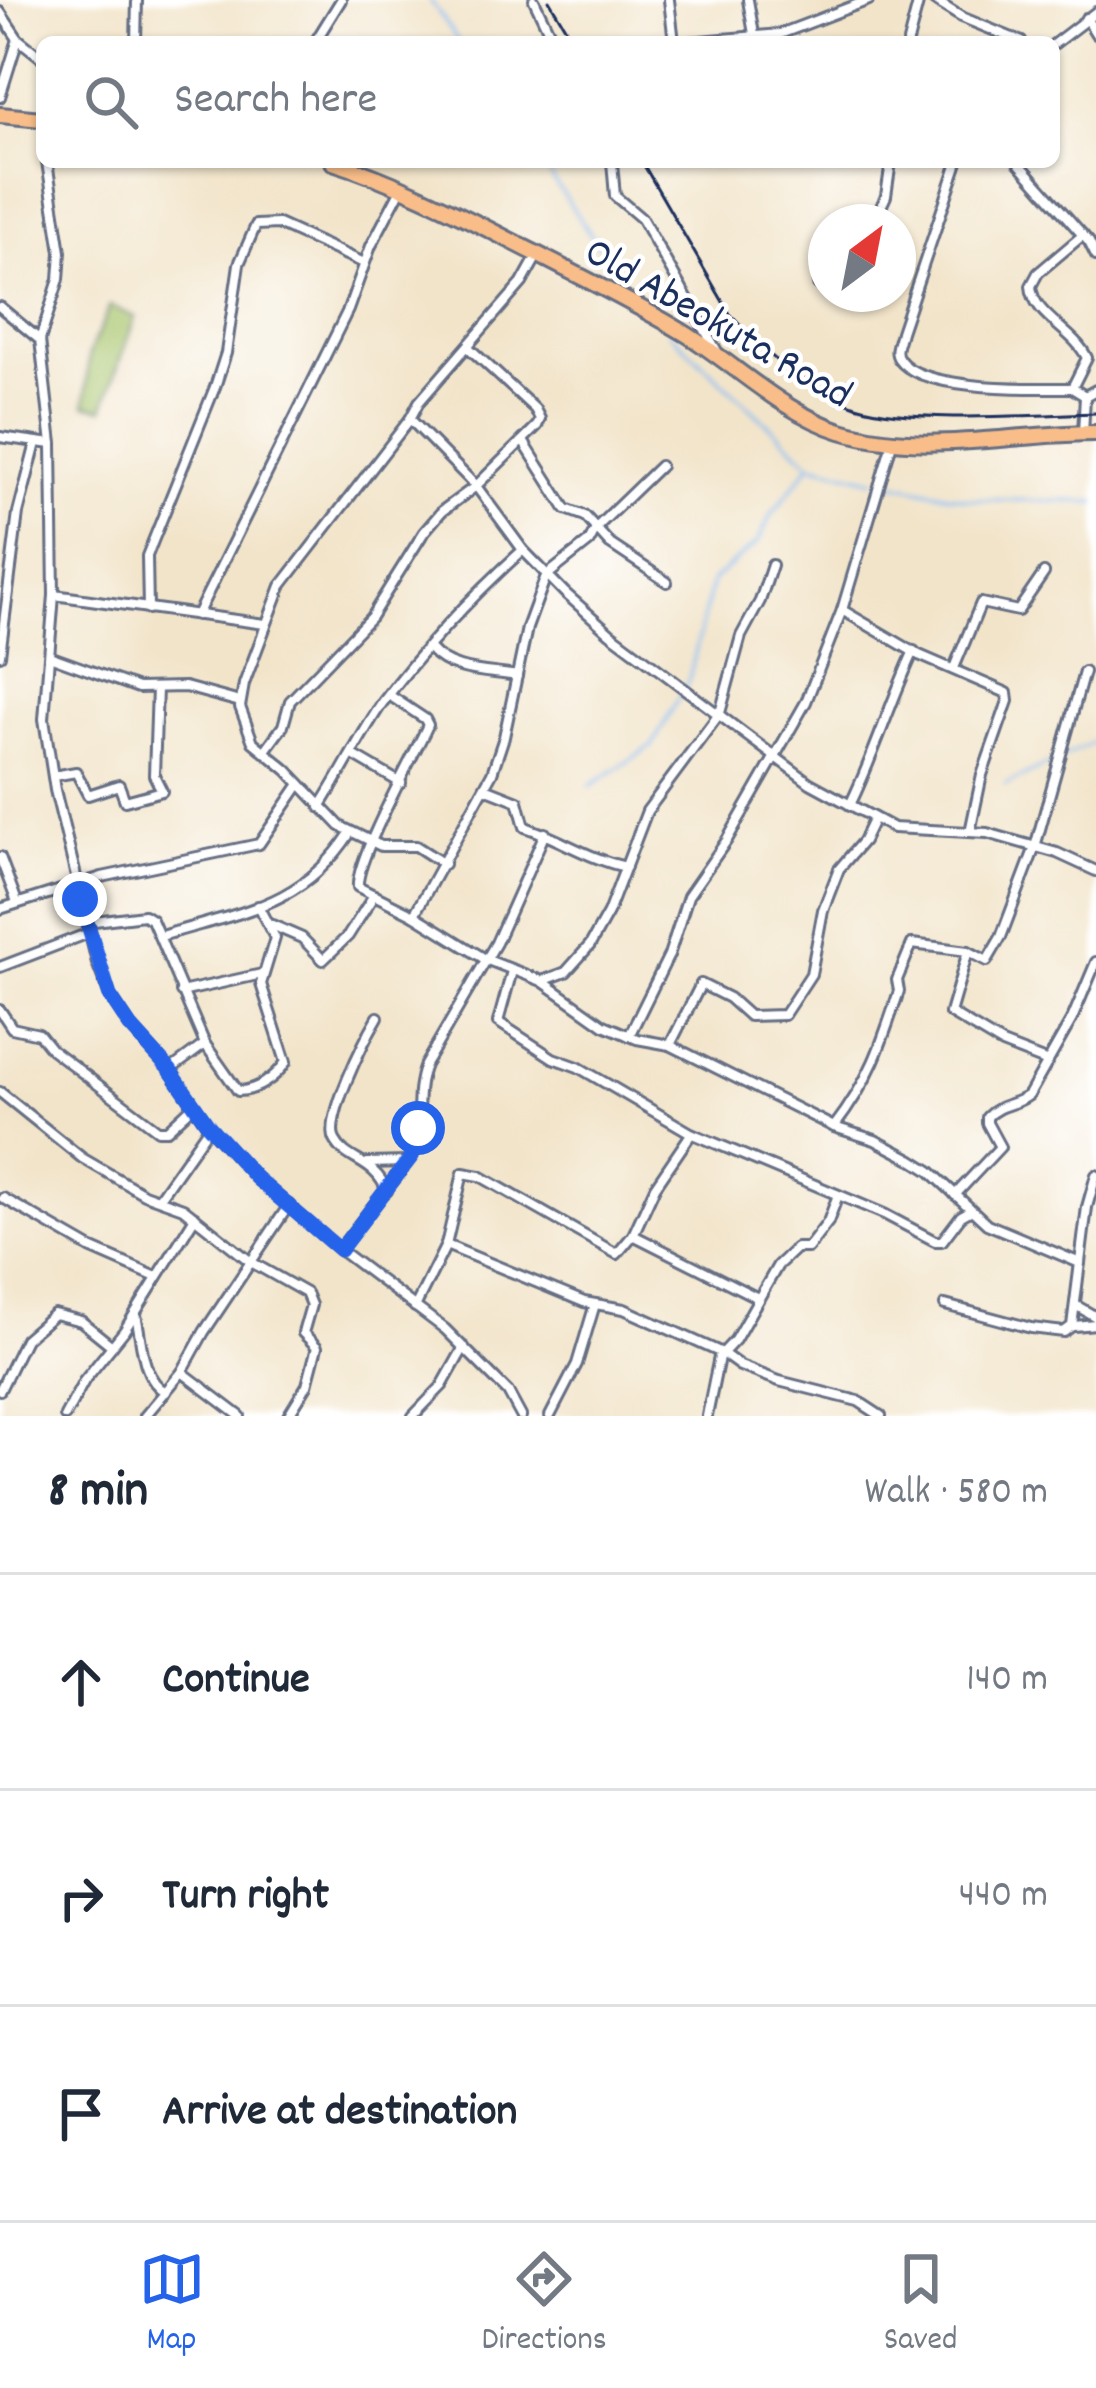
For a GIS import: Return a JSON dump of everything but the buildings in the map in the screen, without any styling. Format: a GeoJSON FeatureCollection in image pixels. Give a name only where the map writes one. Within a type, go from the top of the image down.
{"type":"FeatureCollection","features":[{"type":"Feature","properties":{"kind":"highway"},"geometry":{"type":"LineString","coordinates":[[0,115],[36,118]]}},
{"type":"Feature","properties":{"kind":"highway","name":"Old Abeokuta Road"},"geometry":{"type":"LineString","coordinates":[[349,168],[402,188],[654,315],[811,419],[838,430],[892,441],[1090,433]]}},
{"type":"Feature","properties":{"kind":"street"},"geometry":{"type":"LineString","coordinates":[[136,36],[137,0]]}},
{"type":"Feature","properties":{"kind":"street"},"geometry":{"type":"LineString","coordinates":[[319,36],[341,0]]}},
{"type":"Feature","properties":{"kind":"street"},"geometry":{"type":"LineString","coordinates":[[534,0],[551,36]]}},
{"type":"Feature","properties":{"kind":"street"},"geometry":{"type":"LineString","coordinates":[[669,0],[673,36]]}},
{"type":"Feature","properties":{"kind":"street"},"geometry":{"type":"LineString","coordinates":[[748,0],[754,34]]}},
{"type":"Feature","properties":{"kind":"street"},"geometry":{"type":"LineString","coordinates":[[738,36],[798,30],[869,0]]}},
{"type":"Feature","properties":{"kind":"street"},"geometry":{"type":"LineString","coordinates":[[910,36],[920,0]]}},
{"type":"Feature","properties":{"kind":"street"},"geometry":{"type":"LineString","coordinates":[[934,0],[1008,36]]}},
{"type":"Feature","properties":{"kind":"street"},"geometry":{"type":"LineString","coordinates":[[952,11],[958,0]]}},
{"type":"Feature","properties":{"kind":"street"},"geometry":{"type":"LineString","coordinates":[[1060,39],[1096,11]]}},
{"type":"Feature","properties":{"kind":"street"},"geometry":{"type":"LineString","coordinates":[[0,12],[18,39],[36,53]]}},
{"type":"Feature","properties":{"kind":"street"},"geometry":{"type":"LineString","coordinates":[[1085,18],[1096,34]]}},
{"type":"Feature","properties":{"kind":"street"},"geometry":{"type":"LineString","coordinates":[[0,97],[18,39]]}},
{"type":"Feature","properties":{"kind":"street"},"geometry":{"type":"LineString","coordinates":[[47,168],[61,252],[59,279],[40,340],[52,444],[54,595],[44,719],[76,884],[110,996],[209,1126],[256,1178],[464,1348],[508,1392],[520,1416]]}},
{"type":"Feature","properties":{"kind":"street"},"geometry":{"type":"LineString","coordinates":[[613,168],[615,196],[641,219],[719,355]]}},
{"type":"Feature","properties":{"kind":"street"},"geometry":{"type":"LineString","coordinates":[[882,204],[891,168]]}},
{"type":"Feature","properties":{"kind":"street"},"geometry":{"type":"LineString","coordinates":[[956,168],[901,332],[896,352],[900,362],[926,376],[979,385],[1072,388],[1085,396]]}},
{"type":"Feature","properties":{"kind":"street"},"geometry":{"type":"LineString","coordinates":[[1023,168],[1096,256]]}},
{"type":"Feature","properties":{"kind":"street"},"geometry":{"type":"LineString","coordinates":[[196,615],[348,310],[364,263],[402,188]]}},
{"type":"Feature","properties":{"kind":"street"},"geometry":{"type":"LineString","coordinates":[[148,609],[147,556],[215,387],[226,353],[239,264],[256,225],[278,224],[364,263]]}},
{"type":"Feature","properties":{"kind":"street"},"geometry":{"type":"LineString","coordinates":[[1072,388],[1091,360],[1031,294],[1038,273],[1083,235]]}},
{"type":"Feature","properties":{"kind":"street"},"geometry":{"type":"LineString","coordinates":[[444,864],[410,844],[368,843],[350,833],[247,732],[240,702],[265,624],[296,563],[332,525],[419,402],[522,283],[538,255]]}},
{"type":"Feature","properties":{"kind":"street"},"geometry":{"type":"LineString","coordinates":[[0,307],[40,340]]}},
{"type":"Feature","properties":{"kind":"street"},"geometry":{"type":"LineString","coordinates":[[264,752],[283,726],[290,701],[371,617],[424,532],[538,426],[539,415],[468,347]]}},
{"type":"Feature","properties":{"kind":"street"},"geometry":{"type":"LineString","coordinates":[[1085,396],[1096,390]]}},
{"type":"Feature","properties":{"kind":"street"},"geometry":{"type":"LineString","coordinates":[[1085,396],[1090,433]]}},
{"type":"Feature","properties":{"kind":"street"},"geometry":{"type":"LineString","coordinates":[[410,419],[476,486],[546,576],[610,633],[810,783],[893,828],[988,832],[1096,872]]}},
{"type":"Feature","properties":{"kind":"street"},"geometry":{"type":"LineString","coordinates":[[0,437],[52,444]]}},
{"type":"Feature","properties":{"kind":"street"},"geometry":{"type":"LineString","coordinates":[[523,441],[566,509],[586,516],[610,544],[667,582]]}},
{"type":"Feature","properties":{"kind":"street"},"geometry":{"type":"LineString","coordinates":[[629,1036],[669,955],[688,896],[727,840],[806,702],[842,610],[892,441]]}},
{"type":"Feature","properties":{"kind":"street"},"geometry":{"type":"LineString","coordinates":[[0,655],[5,581],[36,443]]}},
{"type":"Feature","properties":{"kind":"street"},"geometry":{"type":"LineString","coordinates":[[414,915],[485,788],[504,737],[527,628],[546,576],[571,559],[660,466]]}},
{"type":"Feature","properties":{"kind":"street"},"geometry":{"type":"LineString","coordinates":[[320,807],[389,695],[430,649],[448,620],[523,550]]}},
{"type":"Feature","properties":{"kind":"street"},"geometry":{"type":"LineString","coordinates":[[542,981],[559,977],[579,960],[604,922],[647,811],[720,713],[741,636],[772,565]]}},
{"type":"Feature","properties":{"kind":"street"},"geometry":{"type":"LineString","coordinates":[[954,668],[981,603],[1023,609],[1044,573]]}},
{"type":"Feature","properties":{"kind":"street"},"geometry":{"type":"LineString","coordinates":[[54,595],[265,624]]}},
{"type":"Feature","properties":{"kind":"street"},"geometry":{"type":"LineString","coordinates":[[842,610],[914,651],[1002,690],[1008,700],[982,775],[970,832]]}},
{"type":"Feature","properties":{"kind":"street"},"geometry":{"type":"LineString","coordinates":[[430,649],[442,662],[457,667],[518,676]]}},
{"type":"Feature","properties":{"kind":"street"},"geometry":{"type":"LineString","coordinates":[[850,805],[877,752],[883,717],[914,651]]}},
{"type":"Feature","properties":{"kind":"street"},"geometry":{"type":"LineString","coordinates":[[52,657],[124,684],[200,689],[240,702]]}},
{"type":"Feature","properties":{"kind":"street"},"geometry":{"type":"LineString","coordinates":[[834,1127],[874,1066],[899,991],[897,980],[913,944],[968,950],[987,961],[1001,937],[1035,847],[1084,672]]}},
{"type":"Feature","properties":{"kind":"street"},"geometry":{"type":"LineString","coordinates":[[52,776],[76,772],[88,795],[119,785],[125,801],[162,791],[154,775],[157,688]]}},
{"type":"Feature","properties":{"kind":"street"},"geometry":{"type":"LineString","coordinates":[[389,695],[428,722],[368,843],[358,887],[484,959],[542,981],[604,1025],[670,1046],[834,1127],[875,1140],[930,1171],[987,1224],[1081,1263]]}},
{"type":"Feature","properties":{"kind":"street"},"geometry":{"type":"LineString","coordinates":[[353,755],[401,783]]}},
{"type":"Feature","properties":{"kind":"street"},"geometry":{"type":"LineString","coordinates":[[0,909],[76,884],[259,844],[300,784]]}},
{"type":"Feature","properties":{"kind":"street"},"geometry":{"type":"LineString","coordinates":[[485,788],[518,801],[521,824],[598,860],[626,867]]}},
{"type":"Feature","properties":{"kind":"street"},"geometry":{"type":"LineString","coordinates":[[670,1046],[701,984],[729,998],[749,1016],[784,1015],[811,974],[838,869],[863,841],[874,818]]}},
{"type":"Feature","properties":{"kind":"street"},"geometry":{"type":"LineString","coordinates":[[160,936],[290,895],[316,876],[350,833]]}},
{"type":"Feature","properties":{"kind":"street"},"geometry":{"type":"LineString","coordinates":[[340,1250],[387,1191],[417,1142],[418,1084],[496,943],[545,833]]}},
{"type":"Feature","properties":{"kind":"street"},"geometry":{"type":"LineString","coordinates":[[0,857],[16,902]]}},
{"type":"Feature","properties":{"kind":"street"},"geometry":{"type":"LineString","coordinates":[[269,923],[302,938],[323,960],[348,936],[374,895]]}},
{"type":"Feature","properties":{"kind":"street"},"geometry":{"type":"LineString","coordinates":[[86,922],[146,915],[160,936],[206,1044],[240,1092],[268,1081],[279,1071],[286,1054],[264,1000],[262,974],[274,938],[257,906]]}},
{"type":"Feature","properties":{"kind":"street"},"geometry":{"type":"LineString","coordinates":[[0,967],[89,933]]}},
{"type":"Feature","properties":{"kind":"street"},"geometry":{"type":"LineString","coordinates":[[968,950],[950,1013],[1002,1044],[1048,1062]]}},
{"type":"Feature","properties":{"kind":"street"},"geometry":{"type":"LineString","coordinates":[[955,1196],[1000,1147],[986,1124],[987,1117],[999,1106],[1029,1095],[1072,1019],[1096,962]]}},
{"type":"Feature","properties":{"kind":"street"},"geometry":{"type":"LineString","coordinates":[[512,971],[498,1022],[553,1058],[578,1067],[691,1133],[935,1241],[941,1241],[970,1211]]}},
{"type":"Feature","properties":{"kind":"street"},"geometry":{"type":"LineString","coordinates":[[181,992],[262,974]]}},
{"type":"Feature","properties":{"kind":"street"},"geometry":{"type":"LineString","coordinates":[[0,1010],[12,1028],[39,1034],[51,1049],[158,1130],[167,1130],[194,1105]]}},
{"type":"Feature","properties":{"kind":"street"},"geometry":{"type":"LineString","coordinates":[[378,1017],[332,1128],[339,1144],[377,1172],[387,1191]]}},
{"type":"Feature","properties":{"kind":"street"},"geometry":{"type":"LineString","coordinates":[[170,1070],[206,1044]]}},
{"type":"Feature","properties":{"kind":"street"},"geometry":{"type":"LineString","coordinates":[[0,1092],[82,1158],[196,1217],[251,1262],[310,1298],[304,1333],[317,1347],[307,1384],[288,1416]]}},
{"type":"Feature","properties":{"kind":"street"},"geometry":{"type":"LineString","coordinates":[[159,1198],[209,1126]]}},
{"type":"Feature","properties":{"kind":"street"},"geometry":{"type":"LineString","coordinates":[[415,1307],[446,1245],[457,1186],[464,1174],[617,1254],[633,1235],[656,1187],[691,1133]]}},
{"type":"Feature","properties":{"kind":"street"},"geometry":{"type":"LineString","coordinates":[[367,1163],[407,1162]]}},
{"type":"Feature","properties":{"kind":"street"},"geometry":{"type":"LineString","coordinates":[[1072,1326],[1087,1208],[1096,1175]]}},
{"type":"Feature","properties":{"kind":"street"},"geometry":{"type":"LineString","coordinates":[[707,1416],[722,1353],[735,1340],[789,1252],[808,1248],[828,1222],[838,1196]]}},
{"type":"Feature","properties":{"kind":"street"},"geometry":{"type":"LineString","coordinates":[[3,1198],[90,1248],[154,1276]]}},
{"type":"Feature","properties":{"kind":"street"},"geometry":{"type":"LineString","coordinates":[[145,1416],[182,1372],[289,1205]]}},
{"type":"Feature","properties":{"kind":"street"},"geometry":{"type":"LineString","coordinates":[[65,1416],[196,1217]]}},
{"type":"Feature","properties":{"kind":"street"},"geometry":{"type":"LineString","coordinates":[[633,1235],[758,1298]]}},
{"type":"Feature","properties":{"kind":"street"},"geometry":{"type":"LineString","coordinates":[[446,1245],[595,1304],[624,1309],[722,1353],[740,1366],[857,1401],[881,1416]]}},
{"type":"Feature","properties":{"kind":"street"},"geometry":{"type":"LineString","coordinates":[[550,1416],[577,1364],[595,1304]]}},
{"type":"Feature","properties":{"kind":"street"},"geometry":{"type":"LineString","coordinates":[[945,1305],[1064,1332],[1096,1321]]}},
{"type":"Feature","properties":{"kind":"street"},"geometry":{"type":"LineString","coordinates":[[1077,1306],[1096,1321]]}},
{"type":"Feature","properties":{"kind":"street"},"geometry":{"type":"LineString","coordinates":[[135,1313],[148,1374],[153,1385],[166,1392]]}},
{"type":"Feature","properties":{"kind":"street"},"geometry":{"type":"LineString","coordinates":[[0,1390],[25,1339],[54,1314],[81,1321],[112,1346]]}},
{"type":"Feature","properties":{"kind":"street"},"geometry":{"type":"LineString","coordinates":[[413,1416],[442,1386],[464,1348]]}},
{"type":"Feature","properties":{"kind":"street"},"geometry":{"type":"LineString","coordinates":[[182,1372],[240,1416]]}},
{"type":"Feature","properties":{"kind":"green space"},"geometry":{"type":"Polygon","coordinates":[[[110,306],[135,317],[103,409],[85,405],[89,354],[110,306]]]}},
{"type":"Feature","properties":{"kind":"waterway"},"geometry":{"type":"LineString","coordinates":[[430,0],[455,36]]}},
{"type":"Feature","properties":{"kind":"waterway"},"geometry":{"type":"LineString","coordinates":[[545,168],[635,299]]}},
{"type":"Feature","properties":{"kind":"waterway"},"geometry":{"type":"LineString","coordinates":[[669,332],[811,464],[875,480]]}},
{"type":"Feature","properties":{"kind":"waterway"},"geometry":{"type":"LineString","coordinates":[[590,786],[652,746],[689,679],[712,581],[758,542],[772,514],[811,464]]}},
{"type":"Feature","properties":{"kind":"waterway"},"geometry":{"type":"LineString","coordinates":[[886,482],[967,499],[1096,502]]}},
{"type":"Feature","properties":{"kind":"waterway"},"geometry":{"type":"LineString","coordinates":[[1005,785],[1096,741]]}},
{"type":"Feature","properties":{"kind":"railway"},"geometry":{"type":"LineString","coordinates":[[549,0],[570,36]]}},
{"type":"Feature","properties":{"kind":"railway"},"geometry":{"type":"LineString","coordinates":[[645,168],[730,314],[771,356],[820,390],[856,406],[909,415],[1096,413]]}},
{"type":"Feature","properties":{"kind":"route"},"geometry":{"type":"LineString","coordinates":[[80,899],[97,963],[110,996],[130,1026],[256,1178],[340,1250],[412,1156],[418,1128]]}}]}
